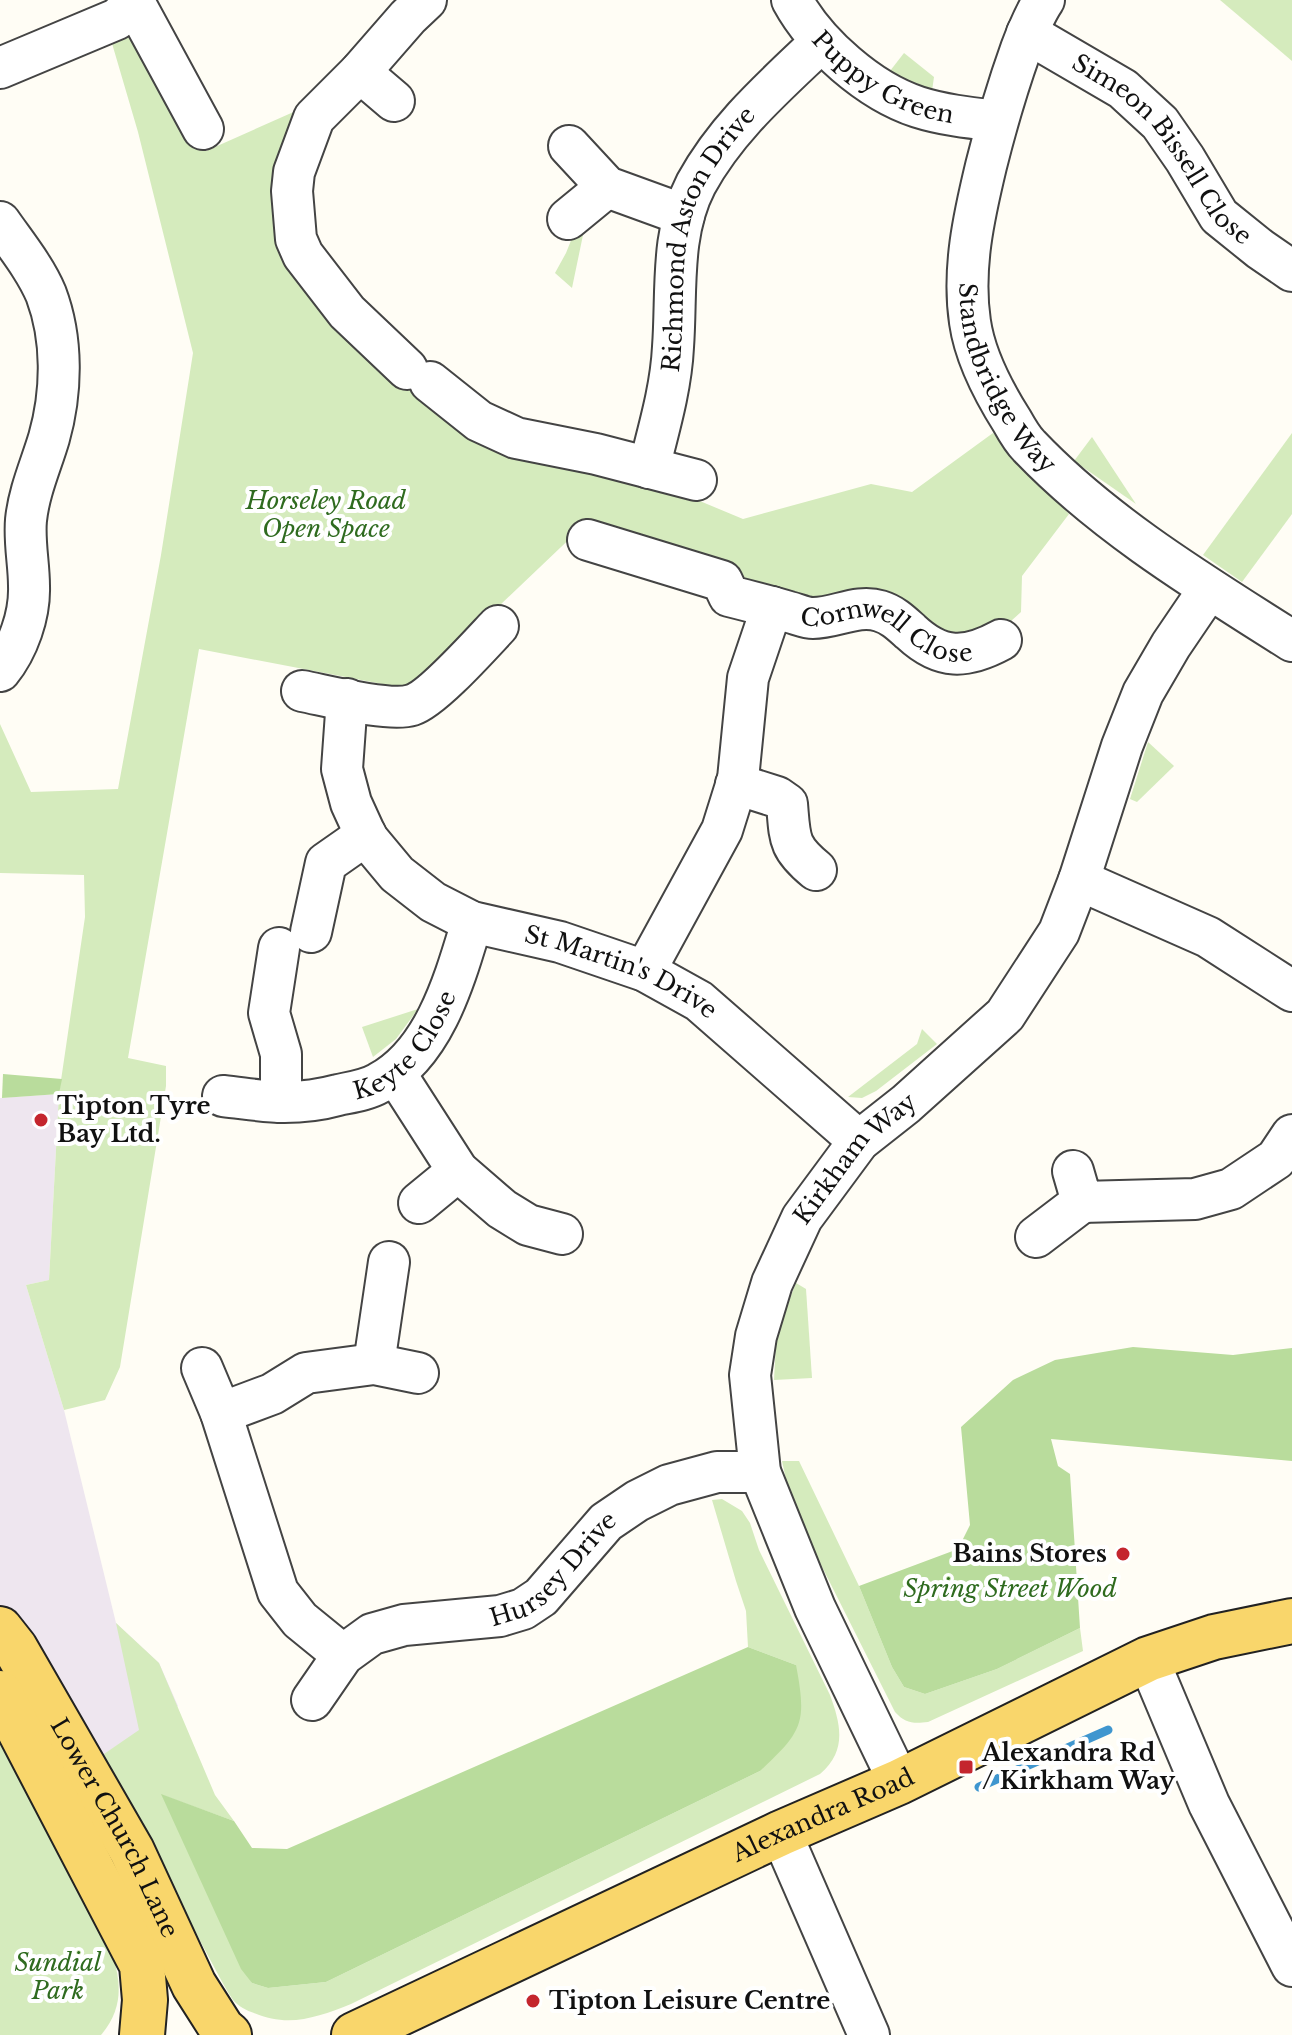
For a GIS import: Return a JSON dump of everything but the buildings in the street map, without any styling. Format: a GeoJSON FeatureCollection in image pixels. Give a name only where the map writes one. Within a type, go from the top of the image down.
{"type":"FeatureCollection","features":[{"type":"Feature","properties":{"kind":"main road","name":"Alexandra Road"},"geometry":{"type":"LineString","coordinates":[[351,2034],[781,1833],[899,1782],[1148,1659],[1214,1637],[1292,1621]]}},
{"type":"Feature","properties":{"kind":"main road","name":"Lower Church Lane"},"geometry":{"type":"LineString","coordinates":[[0,1629],[15,1648],[132,1851],[194,1985],[232,2033]]}},
{"type":"Feature","properties":{"kind":"main road","name":"Lower Church Lane"},"geometry":{"type":"LineString","coordinates":[[0,1693],[142,1965],[144,2035]]}},
{"type":"Feature","properties":{"kind":"main road"},"geometry":{"type":"LineString","coordinates":[[144,2035],[155,2026],[177,2019],[232,2033]]}},
{"type":"Feature","properties":{"kind":"street"},"geometry":{"type":"LineString","coordinates":[[426,0],[314,118],[294,172],[292,191],[296,239],[303,255],[347,312],[419,376],[479,421],[516,438],[596,454],[696,480]]}},
{"type":"Feature","properties":{"kind":"street","name":"Puppy Green"},"geometry":{"type":"LineString","coordinates":[[792,0],[800,16],[821,42],[850,69],[885,91],[916,106],[955,116],[997,121]]}},
{"type":"Feature","properties":{"kind":"street"},"geometry":{"type":"LineString","coordinates":[[0,68],[128,6],[203,129]]}},
{"type":"Feature","properties":{"kind":"street","name":"Standbridge Way"},"geometry":{"type":"LineString","coordinates":[[1036,17],[997,121],[969,250],[967,286],[970,324],[983,368],[1000,403],[1027,444],[1078,492],[1209,589],[1292,641]]}},
{"type":"Feature","properties":{"kind":"street","name":"Simeon Bissell Close"},"geometry":{"type":"LineString","coordinates":[[1036,17],[1160,123],[1219,216],[1292,271]]}},
{"type":"Feature","properties":{"kind":"street","name":"Richmond Aston Drive"},"geometry":{"type":"LineString","coordinates":[[649,468],[669,378],[677,256],[684,215],[696,186],[724,140],[751,109],[821,42]]}},
{"type":"Feature","properties":{"kind":"street"},"geometry":{"type":"LineString","coordinates":[[360,72],[394,101]]}},
{"type":"Feature","properties":{"kind":"street"},"geometry":{"type":"LineString","coordinates":[[569,146],[607,187],[684,215]]}},
{"type":"Feature","properties":{"kind":"street"},"geometry":{"type":"LineString","coordinates":[[568,219],[607,187]]}},
{"type":"Feature","properties":{"kind":"street"},"geometry":{"type":"LineString","coordinates":[[0,222],[45,293],[57,342],[59,391],[26,520],[30,589],[12,618],[17,644],[0,671]]}},
{"type":"Feature","properties":{"kind":"street","name":"Cornwell Close"},"geometry":{"type":"LineString","coordinates":[[588,540],[722,581],[729,596],[812,618],[855,609],[879,610],[899,620],[934,648],[949,653],[967,655],[1001,640]]}},
{"type":"Feature","properties":{"kind":"street","name":"Kirkham Way"},"geometry":{"type":"LineString","coordinates":[[899,1782],[815,1608],[760,1472],[750,1375],[756,1336],[772,1283],[802,1218],[859,1141],[906,1104],[1005,1015],[1059,932],[1143,693],[1209,589]]}},
{"type":"Feature","properties":{"kind":"street","name":"Cornwell Close"},"geometry":{"type":"LineString","coordinates":[[645,971],[722,830],[736,784],[748,678],[772,607]]}},
{"type":"Feature","properties":{"kind":"street"},"geometry":{"type":"LineString","coordinates":[[302,691],[392,707],[413,705],[429,695],[498,626]]}},
{"type":"Feature","properties":{"kind":"street","name":"St Martin's Drive"},"geometry":{"type":"LineString","coordinates":[[347,699],[342,769],[351,803],[366,835],[397,874],[433,902],[472,922],[560,942],[645,971],[699,1001],[859,1141]]}},
{"type":"Feature","properties":{"kind":"street"},"geometry":{"type":"LineString","coordinates":[[736,784],[777,797],[787,804],[791,842],[800,856],[816,870]]}},
{"type":"Feature","properties":{"kind":"street"},"geometry":{"type":"LineString","coordinates":[[281,1102],[281,1054],[269,1013],[326,863],[366,835]]}},
{"type":"Feature","properties":{"kind":"street"},"geometry":{"type":"LineString","coordinates":[[1079,880],[1208,937],[1292,991]]}},
{"type":"Feature","properties":{"kind":"street","name":"Keyte Close"},"geometry":{"type":"LineString","coordinates":[[223,1096],[281,1102],[315,1101],[377,1085],[395,1073],[412,1057],[437,1019],[451,989],[472,922]]}},
{"type":"Feature","properties":{"kind":"street"},"geometry":{"type":"LineString","coordinates":[[395,1073],[458,1171],[502,1209],[528,1225],[562,1234]]}},
{"type":"Feature","properties":{"kind":"street"},"geometry":{"type":"LineString","coordinates":[[1036,1237],[1078,1187],[1195,1199],[1231,1189],[1276,1159],[1292,1135]]}},
{"type":"Feature","properties":{"kind":"street"},"geometry":{"type":"LineString","coordinates":[[419,1203],[458,1171]]}},
{"type":"Feature","properties":{"kind":"street"},"geometry":{"type":"LineString","coordinates":[[374,1364],[389,1262]]}},
{"type":"Feature","properties":{"kind":"street"},"geometry":{"type":"LineString","coordinates":[[221,1413],[272,1394],[306,1373],[374,1364],[418,1373]]}},
{"type":"Feature","properties":{"kind":"street"},"geometry":{"type":"LineString","coordinates":[[202,1368],[221,1413],[278,1592],[300,1620],[343,1655]]}},
{"type":"Feature","properties":{"kind":"street","name":"Hursey Drive"},"geometry":{"type":"LineString","coordinates":[[312,1700],[343,1655],[372,1634],[404,1625],[500,1616],[523,1609],[541,1597],[606,1522],[637,1501],[669,1485],[717,1472],[760,1472]]}},
{"type":"Feature","properties":{"kind":"street"},"geometry":{"type":"LineString","coordinates":[[1148,1659],[1209,1804],[1292,1966]]}},
{"type":"Feature","properties":{"kind":"street"},"geometry":{"type":"LineString","coordinates":[[781,1833],[869,2035]]}},
{"type":"Feature","properties":{"kind":"shaded area"},"geometry":{"type":"Polygon","coordinates":[[[59,1094],[49,1280],[26,1285],[64,1410],[116,1623],[159,1663],[178,1706],[101,1756],[0,1657],[0,1098],[59,1094]]]}},
{"type":"Feature","properties":{"kind":"green space"},"geometry":{"type":"Polygon","coordinates":[[[1220,0],[1292,0],[1292,61],[1220,0]]]}},
{"type":"Feature","properties":{"kind":"green space","name":"Horseley Road Open Space"},"geometry":{"type":"Polygon","coordinates":[[[132,31],[206,151],[298,110],[281,229],[477,437],[695,499],[743,519],[871,484],[912,492],[993,433],[1069,514],[1022,576],[1021,612],[1002,629],[970,644],[786,593],[581,528],[417,684],[403,688],[199,649],[128,1058],[166,1066],[166,1086],[120,1367],[105,1400],[64,1410],[26,1285],[49,1280],[59,1094],[85,917],[84,875],[0,873],[0,724],[31,792],[118,789],[161,555],[193,353],[138,132],[111,40],[132,31]]]}},
{"type":"Feature","properties":{"kind":"green space"},"geometry":{"type":"Polygon","coordinates":[[[904,53],[934,77],[932,91],[910,85],[890,71],[904,53]]]}},
{"type":"Feature","properties":{"kind":"green space"},"geometry":{"type":"Polygon","coordinates":[[[576,228],[583,235],[572,288],[555,273],[576,228]]]}},
{"type":"Feature","properties":{"kind":"green space"},"geometry":{"type":"Polygon","coordinates":[[[1292,433],[1292,514],[1242,582],[1203,555],[1292,433]]]}},
{"type":"Feature","properties":{"kind":"green space"},"geometry":{"type":"Polygon","coordinates":[[[1092,437],[1136,504],[1074,461],[1092,437]]]}},
{"type":"Feature","properties":{"kind":"green space"},"geometry":{"type":"Polygon","coordinates":[[[1148,742],[1174,766],[1137,802],[1130,799],[1148,742]]]}},
{"type":"Feature","properties":{"kind":"green space"},"geometry":{"type":"Polygon","coordinates":[[[418,1009],[396,1039],[373,1057],[362,1027],[418,1009]]]}},
{"type":"Feature","properties":{"kind":"green space"},"geometry":{"type":"Polygon","coordinates":[[[922,1029],[937,1044],[876,1091],[862,1098],[848,1097],[917,1044],[922,1029]]]}},
{"type":"Feature","properties":{"kind":"green space"},"geometry":{"type":"Polygon","coordinates":[[[3,1074],[62,1079],[59,1094],[2,1098],[3,1074]]]}},
{"type":"Feature","properties":{"kind":"green space"},"geometry":{"type":"Polygon","coordinates":[[[796,1283],[806,1289],[812,1378],[774,1380],[776,1343],[796,1283]]]}},
{"type":"Feature","properties":{"kind":"green space","name":"Spring Street Wood"},"geometry":{"type":"Polygon","coordinates":[[[1133,1347],[1233,1355],[1292,1348],[1292,1461],[1051,1439],[1058,1466],[1070,1474],[1080,1628],[997,1669],[925,1694],[904,1687],[892,1667],[859,1586],[958,1549],[970,1525],[961,1427],[1013,1380],[1055,1360],[1133,1347]]]}},
{"type":"Feature","properties":{"kind":"green space"},"geometry":{"type":"Polygon","coordinates":[[[782,1461],[799,1461],[859,1586],[892,1667],[904,1687],[925,1694],[997,1669],[1080,1628],[1083,1651],[928,1722],[906,1721],[895,1712],[806,1535],[782,1461]]]}},
{"type":"Feature","properties":{"kind":"green space"},"geometry":{"type":"Polygon","coordinates":[[[722,1499],[742,1511],[750,1523],[759,1550],[830,1695],[839,1737],[838,1747],[829,1765],[820,1774],[351,2004],[315,2017],[279,2020],[248,2011],[235,2002],[101,1756],[139,1730],[116,1623],[159,1663],[215,1795],[234,1821],[162,1795],[252,1983],[268,1988],[326,1982],[760,1771],[796,1665],[748,1647],[746,1611],[712,1500],[722,1499]]]}},
{"type":"Feature","properties":{"kind":"green space"},"geometry":{"type":"Polygon","coordinates":[[[748,1647],[796,1665],[801,1700],[801,1713],[793,1735],[760,1771],[326,1982],[268,1988],[252,1983],[241,1969],[161,1794],[234,1821],[252,1848],[287,1849],[748,1647]]]}},
{"type":"Feature","properties":{"kind":"green space","name":"Sundial Park"},"geometry":{"type":"Polygon","coordinates":[[[0,1739],[113,1956],[118,1977],[118,1997],[113,2016],[101,2035],[0,2035],[0,1739]]]}},
{"type":"Feature","properties":{"kind":"waterway"},"geometry":{"type":"LineString","coordinates":[[979,1787],[1108,1730]]}},
{"type":"Feature","properties":{"kind":"place","name":"Tipton Tyre Bay Ltd."},"geometry":{"type":"Point","coordinates":[41,1120]}},
{"type":"Feature","properties":{"kind":"place","name":"Bains Stores"},"geometry":{"type":"Point","coordinates":[1123,1554]}},
{"type":"Feature","properties":{"kind":"place","name":"Alexandra Rd / Kirkham Way"},"geometry":{"type":"Point","coordinates":[966,1767]}},
{"type":"Feature","properties":{"kind":"place","name":"Tipton Leisure Centre"},"geometry":{"type":"Point","coordinates":[533,2001]}}]}
